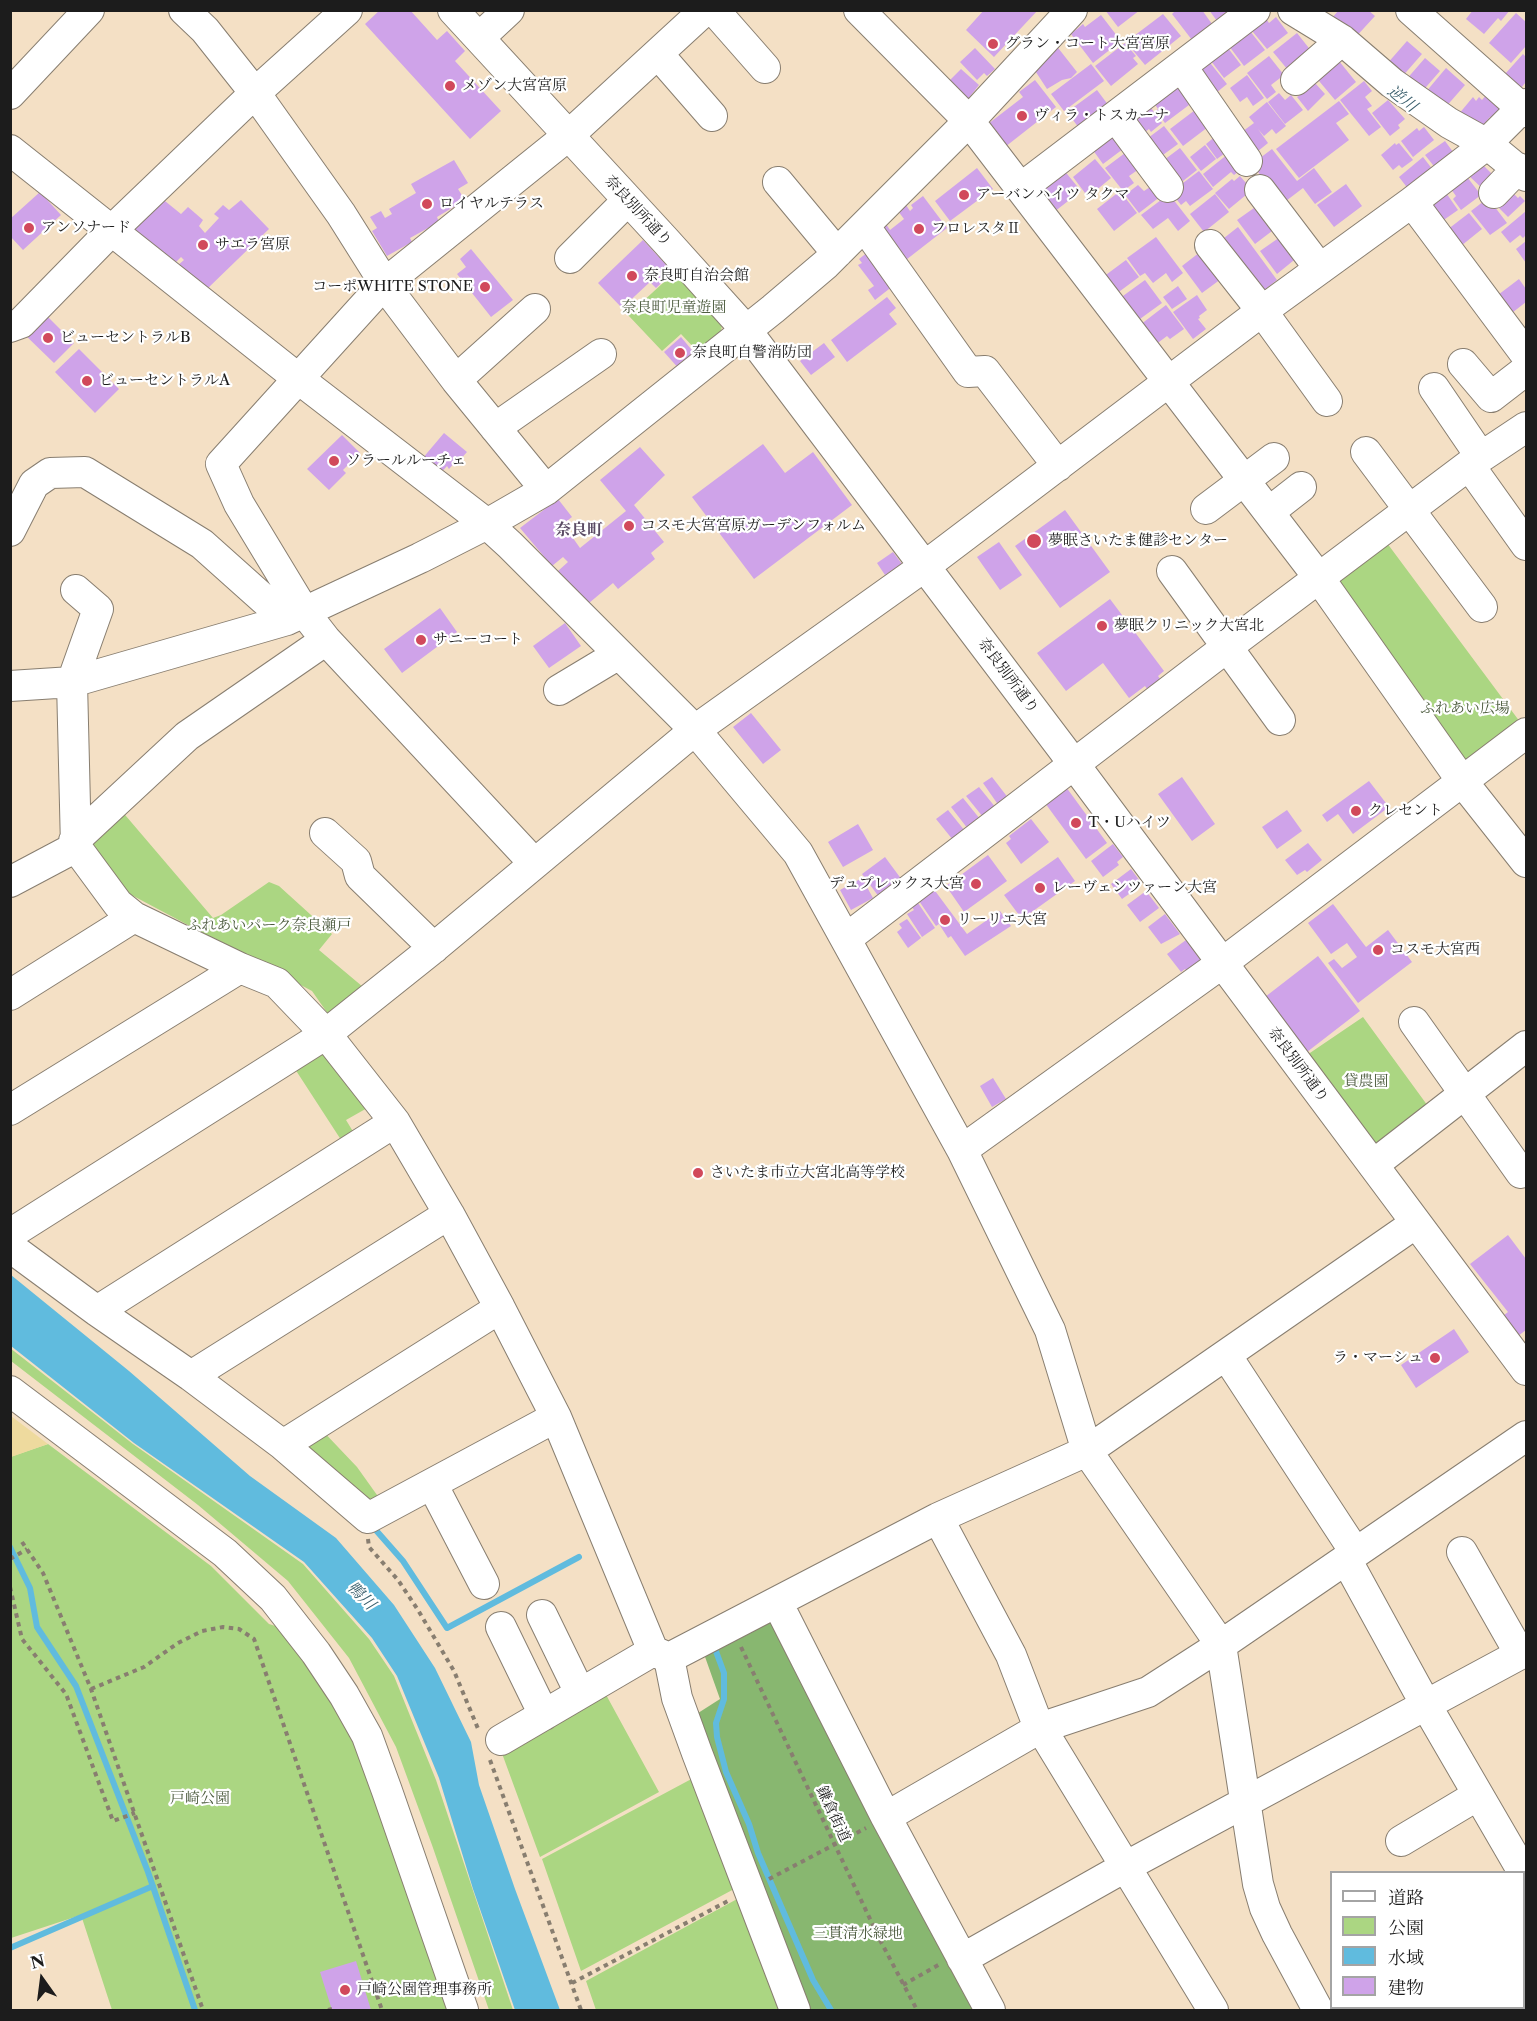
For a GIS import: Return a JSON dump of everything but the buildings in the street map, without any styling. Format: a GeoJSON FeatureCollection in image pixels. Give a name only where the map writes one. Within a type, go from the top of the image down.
{"type":"FeatureCollection","features":[{"type":"Feature","properties":{"kind":"street"},"geometry":{"type":"LineString","coordinates":[[10,94],[89,10]]}},
{"type":"Feature","properties":{"kind":"street"},"geometry":{"type":"LineString","coordinates":[[184,10],[205,30],[255,93],[340,214],[384,284],[456,380],[546,490]]}},
{"type":"Feature","properties":{"kind":"street"},"geometry":{"type":"LineString","coordinates":[[10,327],[21,323],[112,231],[255,93],[346,10]]}},
{"type":"Feature","properties":{"kind":"street","name":"奈良別所通り"},"geometry":{"type":"LineString","coordinates":[[453,10],[746,330],[1074,764],[1221,964],[1525,1364]]}},
{"type":"Feature","properties":{"kind":"street"},"geometry":{"type":"LineString","coordinates":[[479,38],[509,10]]}},
{"type":"Feature","properties":{"kind":"street"},"geometry":{"type":"LineString","coordinates":[[296,617],[221,464],[300,380],[384,284],[568,135],[705,10]]}},
{"type":"Feature","properties":{"kind":"street"},"geometry":{"type":"LineString","coordinates":[[714,10],[765,68]]}},
{"type":"Feature","properties":{"kind":"street"},"geometry":{"type":"LineString","coordinates":[[859,10],[969,121],[1319,578],[1462,781],[1527,862]]}},
{"type":"Feature","properties":{"kind":"street"},"geometry":{"type":"LineString","coordinates":[[10,686],[72,682],[296,617],[487,524],[546,490],[746,330],[837,253],[969,121],[1072,10]]}},
{"type":"Feature","properties":{"kind":"street"},"geometry":{"type":"LineString","coordinates":[[1021,188],[1255,10]]}},
{"type":"Feature","properties":{"kind":"street"},"geometry":{"type":"LineString","coordinates":[[1293,10],[1393,90],[1434,120],[1481,148],[1512,178]]}},
{"type":"Feature","properties":{"kind":"street"},"geometry":{"type":"LineString","coordinates":[[10,1234],[326,1034],[434,948],[695,730],[925,566],[1262,311],[1412,202],[1481,148],[1525,108],[1411,10]]}},
{"type":"Feature","properties":{"kind":"street"},"geometry":{"type":"LineString","coordinates":[[1296,80],[1337,46]]}},
{"type":"Feature","properties":{"kind":"street"},"geometry":{"type":"LineString","coordinates":[[658,54],[712,116]]}},
{"type":"Feature","properties":{"kind":"street"},"geometry":{"type":"LineString","coordinates":[[1182,67],[1247,161]]}},
{"type":"Feature","properties":{"kind":"street"},"geometry":{"type":"LineString","coordinates":[[1116,117],[1168,187]]}},
{"type":"Feature","properties":{"kind":"street"},"geometry":{"type":"LineString","coordinates":[[10,150],[300,380],[487,524],[695,730],[798,853],[847,938],[962,1150],[1050,1330],[1087,1451],[1221,1645],[1258,1884],[1264,1908],[1318,2010]]}},
{"type":"Feature","properties":{"kind":"street"},"geometry":{"type":"LineString","coordinates":[[778,182],[837,253]]}},
{"type":"Feature","properties":{"kind":"street"},"geometry":{"type":"LineString","coordinates":[[1260,190],[1320,268]]}},
{"type":"Feature","properties":{"kind":"street"},"geometry":{"type":"LineString","coordinates":[[570,258],[628,200]]}},
{"type":"Feature","properties":{"kind":"street"},"geometry":{"type":"LineString","coordinates":[[1412,202],[1527,355]]}},
{"type":"Feature","properties":{"kind":"street"},"geometry":{"type":"LineString","coordinates":[[865,227],[968,372],[985,371],[1058,466]]}},
{"type":"Feature","properties":{"kind":"street"},"geometry":{"type":"LineString","coordinates":[[1210,245],[1262,311],[1327,401]]}},
{"type":"Feature","properties":{"kind":"street"},"geometry":{"type":"LineString","coordinates":[[456,380],[535,309]]}},
{"type":"Feature","properties":{"kind":"street"},"geometry":{"type":"LineString","coordinates":[[495,428],[601,354]]}},
{"type":"Feature","properties":{"kind":"street"},"geometry":{"type":"LineString","coordinates":[[1463,364],[1491,397],[1527,370]]}},
{"type":"Feature","properties":{"kind":"street"},"geometry":{"type":"LineString","coordinates":[[1434,388],[1475,461],[1527,544]]}},
{"type":"Feature","properties":{"kind":"street"},"geometry":{"type":"LineString","coordinates":[[847,938],[1227,647],[1475,461],[1527,427]]}},
{"type":"Feature","properties":{"kind":"street"},"geometry":{"type":"LineString","coordinates":[[1366,452],[1411,509],[1482,607]]}},
{"type":"Feature","properties":{"kind":"street"},"geometry":{"type":"LineString","coordinates":[[1206,509],[1274,458]]}},
{"type":"Feature","properties":{"kind":"street"},"geometry":{"type":"LineString","coordinates":[[10,531],[34,484],[50,472],[85,472],[202,544],[326,640],[534,863]]}},
{"type":"Feature","properties":{"kind":"street"},"geometry":{"type":"LineString","coordinates":[[1269,512],[1301,487]]}},
{"type":"Feature","properties":{"kind":"street"},"geometry":{"type":"LineString","coordinates":[[1172,571],[1280,720]]}},
{"type":"Feature","properties":{"kind":"street"},"geometry":{"type":"LineString","coordinates":[[76,590],[98,609],[72,682],[75,844],[118,904],[134,917],[240,968],[277,983],[326,1034],[395,1122],[449,1214],[556,1417],[661,1654],[795,2010]]}},
{"type":"Feature","properties":{"kind":"street"},"geometry":{"type":"LineString","coordinates":[[10,882],[75,844],[187,736],[326,640]]}},
{"type":"Feature","properties":{"kind":"street"},"geometry":{"type":"LineString","coordinates":[[560,690],[619,654]]}},
{"type":"Feature","properties":{"kind":"street"},"geometry":{"type":"LineString","coordinates":[[962,1150],[1221,964],[1527,733]]}},
{"type":"Feature","properties":{"kind":"street"},"geometry":{"type":"LineString","coordinates":[[325,833],[356,861],[360,876],[434,948]]}},
{"type":"Feature","properties":{"kind":"street"},"geometry":{"type":"LineString","coordinates":[[10,995],[134,917]]}},
{"type":"Feature","properties":{"kind":"street"},"geometry":{"type":"LineString","coordinates":[[10,1110],[240,968]]}},
{"type":"Feature","properties":{"kind":"street"},"geometry":{"type":"LineString","coordinates":[[1414,1022],[1521,1173]]}},
{"type":"Feature","properties":{"kind":"street"},"geometry":{"type":"LineString","coordinates":[[1373,1165],[1465,1092],[1526,1048]]}},
{"type":"Feature","properties":{"kind":"street"},"geometry":{"type":"LineString","coordinates":[[97,1311],[395,1122]]}},
{"type":"Feature","properties":{"kind":"street"},"geometry":{"type":"LineString","coordinates":[[191,1376],[449,1214]]}},
{"type":"Feature","properties":{"kind":"street"},"geometry":{"type":"LineString","coordinates":[[490,1744],[580,1693],[661,1654],[731,1626],[938,1518],[1087,1451],[1416,1222]]}},
{"type":"Feature","properties":{"kind":"street"},"geometry":{"type":"LineString","coordinates":[[10,1247],[191,1376],[283,1445],[368,1518],[556,1417]]}},
{"type":"Feature","properties":{"kind":"street"},"geometry":{"type":"LineString","coordinates":[[283,1445],[500,1308]]}},
{"type":"Feature","properties":{"kind":"street"},"geometry":{"type":"LineString","coordinates":[[1226,1355],[1351,1556],[1426,1705],[1522,1871]]}},
{"type":"Feature","properties":{"kind":"street"},"geometry":{"type":"LineString","coordinates":[[10,1391],[225,1553],[273,1598],[316,1653],[344,1695],[367,1736],[463,2010]]}},
{"type":"Feature","properties":{"kind":"street"},"geometry":{"type":"LineString","coordinates":[[886,1817],[1040,1728],[1149,1692],[1527,1436]]}},
{"type":"Feature","properties":{"kind":"street"},"geometry":{"type":"LineString","coordinates":[[432,1484],[484,1584]]}},
{"type":"Feature","properties":{"kind":"street"},"geometry":{"type":"LineString","coordinates":[[938,1518],[1011,1655],[1040,1728],[1213,2010]]}},
{"type":"Feature","properties":{"kind":"street"},"geometry":{"type":"LineString","coordinates":[[961,1956],[1523,1652],[1462,1552]]}},
{"type":"Feature","properties":{"kind":"street"},"geometry":{"type":"LineString","coordinates":[[777,1602],[886,1817],[990,2010]]}},
{"type":"Feature","properties":{"kind":"street"},"geometry":{"type":"LineString","coordinates":[[542,1615],[580,1693]]}},
{"type":"Feature","properties":{"kind":"street"},"geometry":{"type":"LineString","coordinates":[[501,1627],[544,1714]]}},
{"type":"Feature","properties":{"kind":"street"},"geometry":{"type":"LineString","coordinates":[[1401,1841],[1478,1795]]}},
{"type":"Feature","properties":{"kind":"path"},"geometry":{"type":"LineString","coordinates":[[368,1518],[369,1547],[398,1580],[418,1610],[454,1671],[490,1744],[581,2010]]}},
{"type":"Feature","properties":{"kind":"path"},"geometry":{"type":"LineString","coordinates":[[22,1542],[43,1573],[91,1689],[203,2010]]}},
{"type":"Feature","properties":{"kind":"path"},"geometry":{"type":"LineString","coordinates":[[10,1559],[27,1549]]}},
{"type":"Feature","properties":{"kind":"path"},"geometry":{"type":"LineString","coordinates":[[10,1587],[22,1639],[66,1694],[113,1821],[135,1813]]}},
{"type":"Feature","properties":{"kind":"path"},"geometry":{"type":"LineString","coordinates":[[91,1689],[144,1666],[178,1643],[202,1631],[224,1626],[239,1629],[254,1639],[382,2010]]}},
{"type":"Feature","properties":{"kind":"path","name":"鎌倉街道"},"geometry":{"type":"LineString","coordinates":[[731,1626],[834,1845],[917,2010]]}},
{"type":"Feature","properties":{"kind":"path"},"geometry":{"type":"LineString","coordinates":[[781,1873],[886,1817]]}},
{"type":"Feature","properties":{"kind":"path"},"geometry":{"type":"LineString","coordinates":[[572,1983],[749,1890]]}},
{"type":"Feature","properties":{"kind":"path"},"geometry":{"type":"LineString","coordinates":[[903,1985],[961,1956]]}},
{"type":"Feature","properties":{"kind":"green space","name":"奈良町児童遊園"},"geometry":{"type":"Polygon","coordinates":[[[676,271],[722,323],[721,334],[698,352],[681,334],[662,351],[628,315],[676,271]]]}},
{"type":"Feature","properties":{"kind":"green space","name":"ふれあい広場"},"geometry":{"type":"Polygon","coordinates":[[[1384,539],[1523,726],[1465,771],[1327,583],[1384,539]]]}},
{"type":"Feature","properties":{"kind":"green space","name":"ふれあいパーク奈良瀬戸"},"geometry":{"type":"Polygon","coordinates":[[[120,809],[213,918],[221,915],[269,882],[279,886],[332,934],[319,950],[369,992],[333,1021],[312,991],[124,891],[88,838],[120,809]]]}},
{"type":"Feature","properties":{"kind":"green space","name":"貸農園"},"geometry":{"type":"Polygon","coordinates":[[[1363,1017],[1433,1113],[1373,1151],[1304,1057],[1363,1017]]]}},
{"type":"Feature","properties":{"kind":"green space"},"geometry":{"type":"Polygon","coordinates":[[[325,1050],[369,1107],[346,1120],[357,1138],[345,1146],[295,1069],[325,1050]]]}},
{"type":"Feature","properties":{"kind":"green space"},"geometry":{"type":"Polygon","coordinates":[[[10,1348],[133,1444],[303,1564],[369,1639],[394,1676],[436,1780],[513,2010],[489,2010],[396,1747],[349,1658],[288,1581],[198,1505],[11,1361],[10,1348]]]}},
{"type":"Feature","properties":{"kind":"green space"},"geometry":{"type":"Polygon","coordinates":[[[319,1427],[357,1467],[382,1502],[372,1508],[295,1444],[319,1427]]]}},
{"type":"Feature","properties":{"kind":"green space","name":"戸崎公園"},"geometry":{"type":"Polygon","coordinates":[[[48,1444],[211,1566],[269,1624],[285,1629],[359,1745],[455,2010],[112,2010],[81,1915],[11,1938],[10,1457],[48,1444]]]}},
{"type":"Feature","properties":{"kind":"green space","name":"三貫清水緑地"},"geometry":{"type":"Polygon","coordinates":[[[771,1617],[984,2010],[809,2010],[695,1715],[720,1699],[704,1654],[771,1617]]]}},
{"type":"Feature","properties":{"kind":"green space"},"geometry":{"type":"Polygon","coordinates":[[[604,1691],[659,1792],[540,1857],[500,1748],[604,1691]]]}},
{"type":"Feature","properties":{"kind":"green space"},"geometry":{"type":"Polygon","coordinates":[[[697,1776],[736,1888],[581,1971],[542,1859],[697,1776]]]}},
{"type":"Feature","properties":{"kind":"green space"},"geometry":{"type":"Polygon","coordinates":[[[739,1898],[792,2010],[596,2010],[586,1981],[739,1898]]]}},
{"type":"Feature","properties":{"kind":"sand"},"geometry":{"type":"Polygon","coordinates":[[[11,1416],[48,1444],[11,1457],[11,1416]]]}},
{"type":"Feature","properties":{"kind":"water","name":"鴨川"},"geometry":{"type":"Polygon","coordinates":[[[11,1275],[129,1371],[250,1476],[336,1538],[394,1605],[435,1668],[471,1742],[479,1785],[560,2010],[515,2010],[473,1889],[439,1778],[397,1676],[372,1638],[304,1562],[134,1443],[11,1346],[11,1275]]]}},
{"type":"Feature","properties":{"kind":"waterway"},"geometry":{"type":"LineString","coordinates":[[374,1528],[403,1561],[447,1628],[579,1557]]}},
{"type":"Feature","properties":{"kind":"waterway"},"geometry":{"type":"LineString","coordinates":[[10,1547],[30,1588],[37,1627],[76,1686],[148,1872],[195,2010]]}},
{"type":"Feature","properties":{"kind":"waterway"},"geometry":{"type":"LineString","coordinates":[[714,1646],[724,1673],[724,1699],[716,1723],[717,1737],[726,1772],[813,1980],[831,2010]]}},
{"type":"Feature","properties":{"kind":"waterway"},"geometry":{"type":"LineString","coordinates":[[10,1948],[153,1886]]}},
{"type":"Feature","properties":{"kind":"place","name":"グラン・コート大宮宮原"},"geometry":{"type":"Point","coordinates":[993,44]}},
{"type":"Feature","properties":{"kind":"place","name":"メゾン大宮宮原"},"geometry":{"type":"Point","coordinates":[450,86]}},
{"type":"Feature","properties":{"kind":"place","name":"ヴィラ・トスカーナ"},"geometry":{"type":"Point","coordinates":[1022,116]}},
{"type":"Feature","properties":{"kind":"place","name":"アーバンハイツ タクマ"},"geometry":{"type":"Point","coordinates":[964,195]}},
{"type":"Feature","properties":{"kind":"place","name":"ロイヤルテラス"},"geometry":{"type":"Point","coordinates":[427,204]}},
{"type":"Feature","properties":{"kind":"place","name":"アンソナード"},"geometry":{"type":"Point","coordinates":[29,228]}},
{"type":"Feature","properties":{"kind":"place","name":"フロレスタⅡ"},"geometry":{"type":"Point","coordinates":[919,229]}},
{"type":"Feature","properties":{"kind":"place","name":"サエラ宮原"},"geometry":{"type":"Point","coordinates":[203,245]}},
{"type":"Feature","properties":{"kind":"place","name":"奈良町自治会館"},"geometry":{"type":"Point","coordinates":[632,276]}},
{"type":"Feature","properties":{"kind":"place","name":"コーポWHITE STONE"},"geometry":{"type":"Point","coordinates":[485,287]}},
{"type":"Feature","properties":{"kind":"place","name":"ビューセントラルB"},"geometry":{"type":"Point","coordinates":[48,338]}},
{"type":"Feature","properties":{"kind":"place","name":"奈良町自警消防団"},"geometry":{"type":"Point","coordinates":[680,353]}},
{"type":"Feature","properties":{"kind":"place","name":"ビューセントラルA"},"geometry":{"type":"Point","coordinates":[87,381]}},
{"type":"Feature","properties":{"kind":"place","name":"ソラールルーチェ"},"geometry":{"type":"Point","coordinates":[334,461]}},
{"type":"Feature","properties":{"kind":"place","name":"コスモ大宮宮原ガーデンフォルム"},"geometry":{"type":"Point","coordinates":[629,526]}},
{"type":"Feature","properties":{"kind":"place","name":"夢眠さいたま健診センター"},"geometry":{"type":"Point","coordinates":[1034,541]}},
{"type":"Feature","properties":{"kind":"place","name":"夢眠クリニック大宮北"},"geometry":{"type":"Point","coordinates":[1102,626]}},
{"type":"Feature","properties":{"kind":"place","name":"サニーコート"},"geometry":{"type":"Point","coordinates":[421,640]}},
{"type":"Feature","properties":{"kind":"place","name":"クレセント"},"geometry":{"type":"Point","coordinates":[1356,811]}},
{"type":"Feature","properties":{"kind":"place","name":"T・Uハイツ"},"geometry":{"type":"Point","coordinates":[1076,823]}},
{"type":"Feature","properties":{"kind":"place","name":"デュプレックス大宮"},"geometry":{"type":"Point","coordinates":[976,884]}},
{"type":"Feature","properties":{"kind":"place","name":"レーヴェンツァーン大宮"},"geometry":{"type":"Point","coordinates":[1040,888]}},
{"type":"Feature","properties":{"kind":"place","name":"リーリエ大宮"},"geometry":{"type":"Point","coordinates":[945,920]}},
{"type":"Feature","properties":{"kind":"place","name":"コスモ大宮西"},"geometry":{"type":"Point","coordinates":[1378,950]}},
{"type":"Feature","properties":{"kind":"place","name":"さいたま市立大宮北高等学校"},"geometry":{"type":"Point","coordinates":[698,1173]}},
{"type":"Feature","properties":{"kind":"place","name":"ラ・マーシュ"},"geometry":{"type":"Point","coordinates":[1435,1358]}},
{"type":"Feature","properties":{"kind":"place","name":"戸崎公園管理事務所"},"geometry":{"type":"Point","coordinates":[345,1990]}},
{"type":"Feature","properties":{"kind":"district","name":"奈良町"},"geometry":{"type":"Point","coordinates":[579,530]}},
{"type":"Feature","properties":{"kind":"water label","name":"逆川"},"geometry":{"type":"Point","coordinates":[1402,99]}}]}
